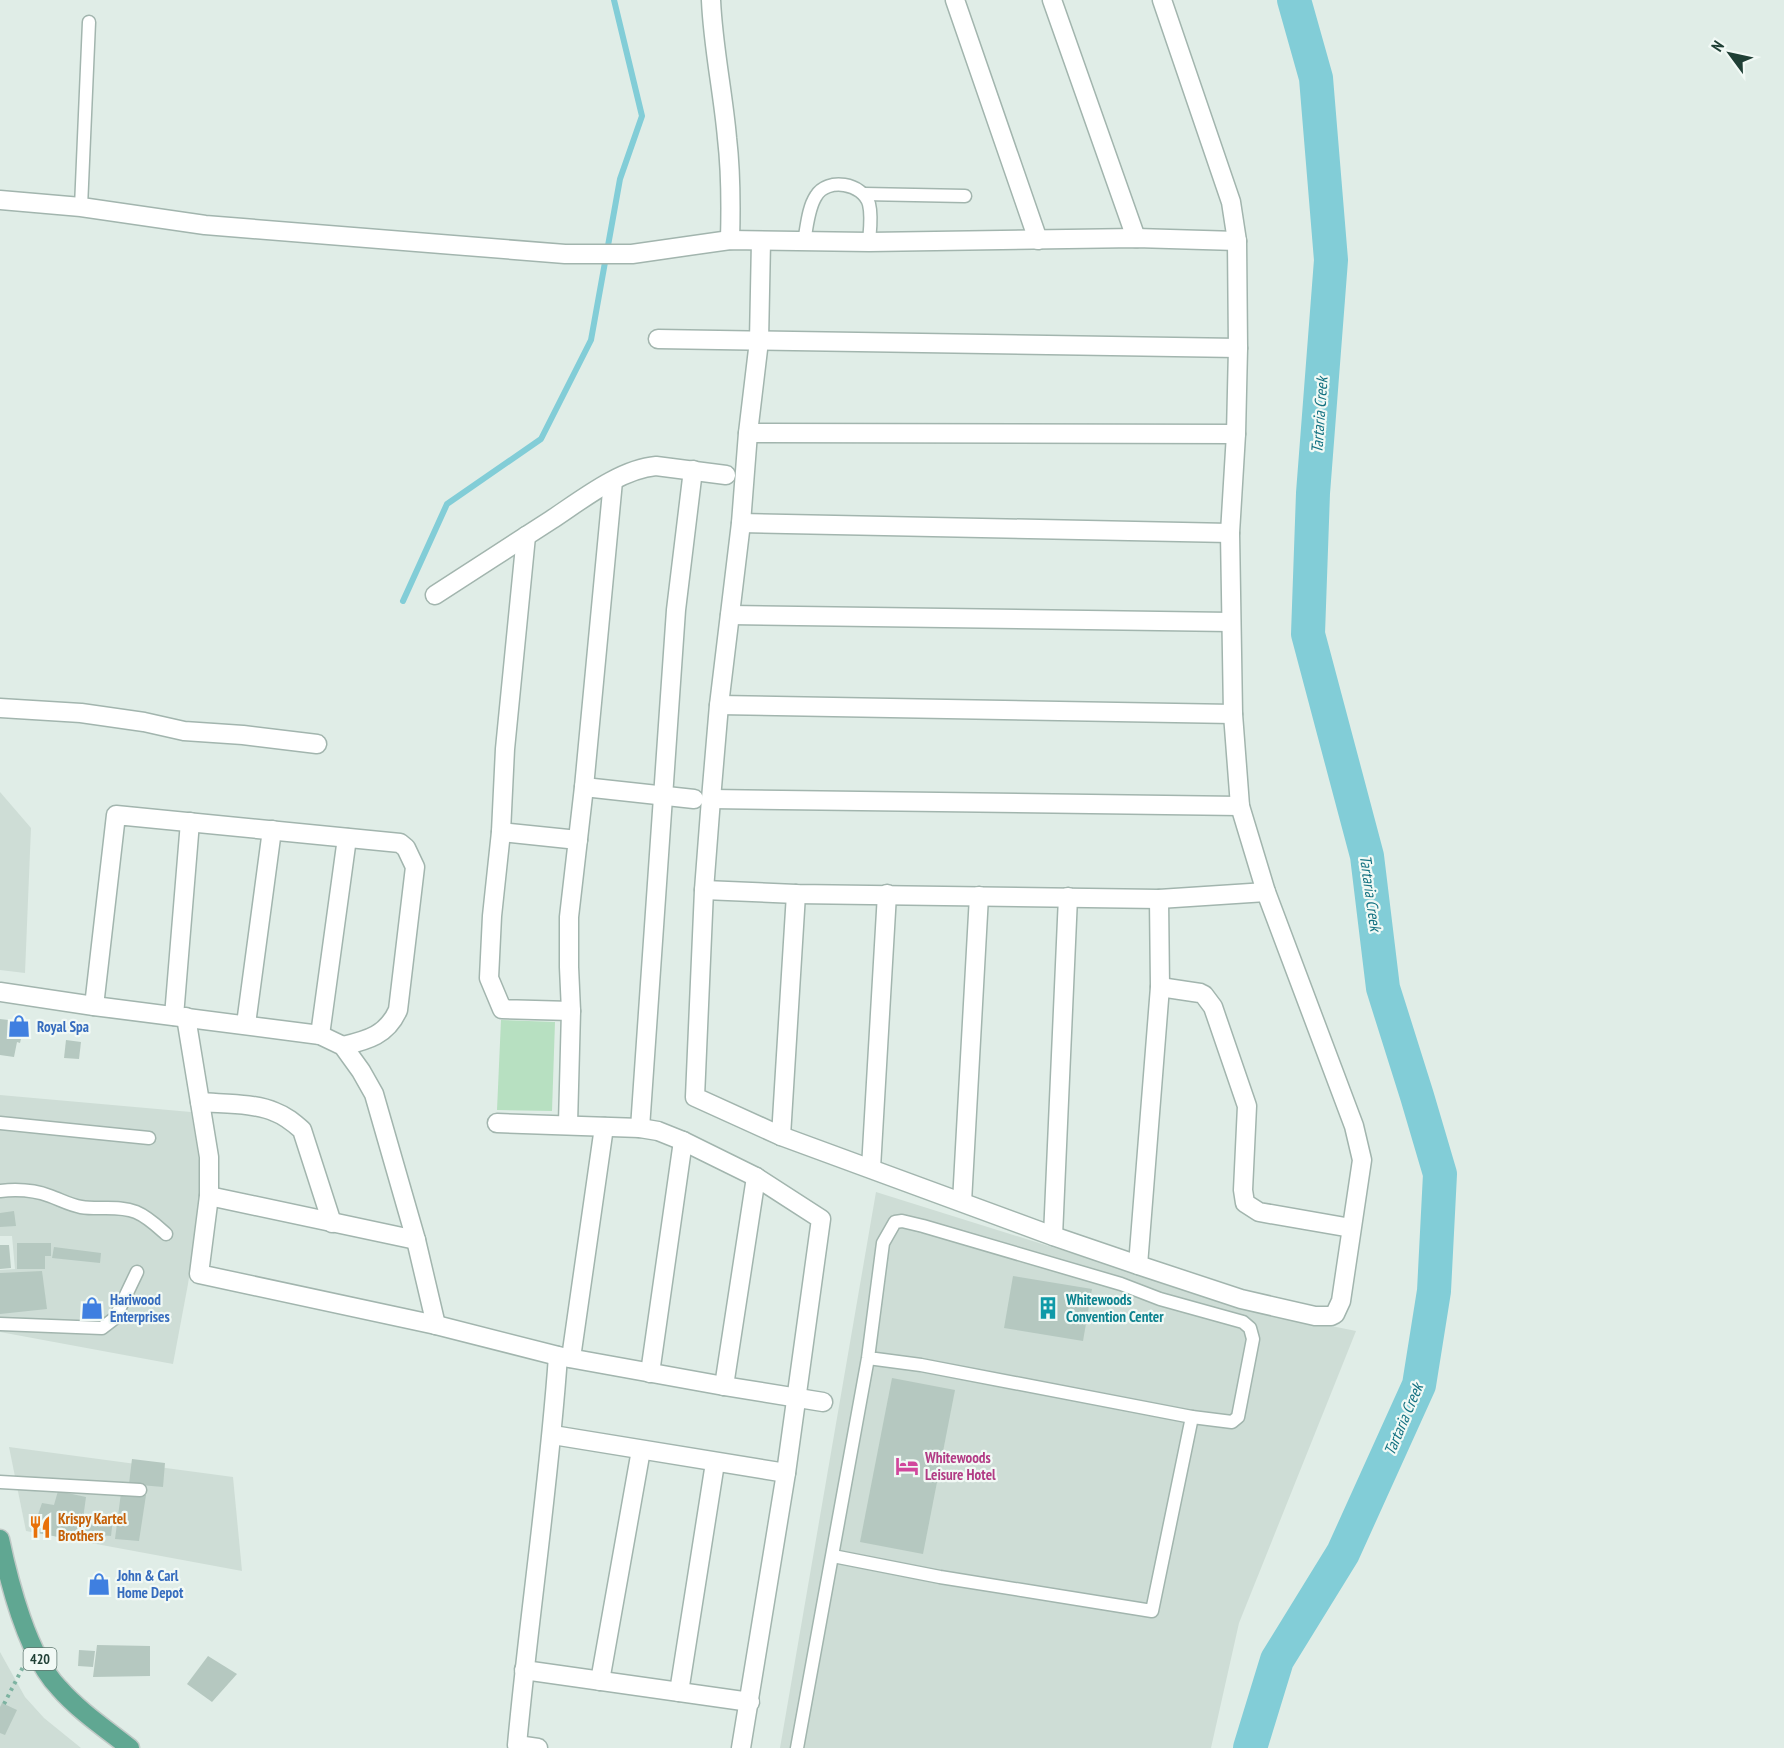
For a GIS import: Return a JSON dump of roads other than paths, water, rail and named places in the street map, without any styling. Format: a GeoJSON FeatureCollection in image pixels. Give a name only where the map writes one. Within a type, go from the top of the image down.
{"type":"FeatureCollection","features":[{"type":"Feature","properties":{"kind":"main road","name":"420"},"geometry":{"type":"LineString","coordinates":[[0,1539],[6,1568],[18,1605],[46,1672],[57,1687],[129,1748]]}},
{"type":"Feature","properties":{"kind":"street"},"geometry":{"type":"LineString","coordinates":[[711,0],[712,32],[727,138],[731,194],[730,240]]}},
{"type":"Feature","properties":{"kind":"street"},"geometry":{"type":"LineString","coordinates":[[955,0],[1038,240]]}},
{"type":"Feature","properties":{"kind":"street"},"geometry":{"type":"LineString","coordinates":[[1052,0],[1136,238]]}},
{"type":"Feature","properties":{"kind":"street"},"geometry":{"type":"LineString","coordinates":[[762,241],[759,341],[748,433],[741,523],[719,705],[703,799],[705,890],[695,1097],[781,1136],[1138,1265],[1241,1299],[1315,1316],[1335,1314],[1341,1301],[1350,1228],[1362,1160],[1354,1126],[1266,892],[1240,806],[1233,714],[1230,533],[1236,434],[1237,241],[1231,201],[1162,0]]}},
{"type":"Feature","properties":{"kind":"street"},"geometry":{"type":"LineString","coordinates":[[0,200],[81,207],[205,225],[564,254],[632,254],[730,240],[869,242],[1136,238],[1237,241]]}},
{"type":"Feature","properties":{"kind":"street"},"geometry":{"type":"LineString","coordinates":[[658,339],[1238,348]]}},
{"type":"Feature","properties":{"kind":"street"},"geometry":{"type":"LineString","coordinates":[[748,433],[1236,434]]}},
{"type":"Feature","properties":{"kind":"street"},"geometry":{"type":"LineString","coordinates":[[435,595],[613,481],[645,466],[726,475]]}},
{"type":"Feature","properties":{"kind":"street"},"geometry":{"type":"LineString","coordinates":[[640,1128],[676,610],[693,470]]}},
{"type":"Feature","properties":{"kind":"street"},"geometry":{"type":"LineString","coordinates":[[568,1124],[571,1011],[569,917],[584,787],[613,481]]}},
{"type":"Feature","properties":{"kind":"street"},"geometry":{"type":"LineString","coordinates":[[741,523],[1230,533]]}},
{"type":"Feature","properties":{"kind":"street"},"geometry":{"type":"LineString","coordinates":[[526,536],[505,749],[489,978],[502,1010],[571,1011]]}},
{"type":"Feature","properties":{"kind":"street"},"geometry":{"type":"LineString","coordinates":[[730,615],[1231,622]]}},
{"type":"Feature","properties":{"kind":"street"},"geometry":{"type":"LineString","coordinates":[[719,705],[1233,714]]}},
{"type":"Feature","properties":{"kind":"street"},"geometry":{"type":"LineString","coordinates":[[0,708],[81,713],[144,722],[184,731],[318,744]]}},
{"type":"Feature","properties":{"kind":"street"},"geometry":{"type":"LineString","coordinates":[[584,787],[703,799],[1240,806]]}},
{"type":"Feature","properties":{"kind":"street"},"geometry":{"type":"LineString","coordinates":[[94,1006],[116,815],[400,843],[406,848],[415,867],[398,1010],[392,1023],[370,1039],[343,1046]]}},
{"type":"Feature","properties":{"kind":"street"},"geometry":{"type":"LineString","coordinates":[[190,822],[180,1016],[200,1102],[209,1157],[209,1197],[199,1274],[436,1325],[565,1357],[824,1402]]}},
{"type":"Feature","properties":{"kind":"street"},"geometry":{"type":"LineString","coordinates":[[246,1024],[272,830]]}},
{"type":"Feature","properties":{"kind":"street"},"geometry":{"type":"LineString","coordinates":[[501,832],[578,840]]}},
{"type":"Feature","properties":{"kind":"street"},"geometry":{"type":"LineString","coordinates":[[320,1035],[347,838]]}},
{"type":"Feature","properties":{"kind":"street"},"geometry":{"type":"LineString","coordinates":[[705,890],[796,894],[1160,899],[1266,892]]}},
{"type":"Feature","properties":{"kind":"street"},"geometry":{"type":"LineString","coordinates":[[781,1136],[796,894]]}},
{"type":"Feature","properties":{"kind":"street"},"geometry":{"type":"LineString","coordinates":[[871,1168],[887,894]]}},
{"type":"Feature","properties":{"kind":"street"},"geometry":{"type":"LineString","coordinates":[[962,1202],[979,896]]}},
{"type":"Feature","properties":{"kind":"street"},"geometry":{"type":"LineString","coordinates":[[1053,1236],[1068,897]]}},
{"type":"Feature","properties":{"kind":"street"},"geometry":{"type":"LineString","coordinates":[[1138,1265],[1160,987],[1160,899]]}},
{"type":"Feature","properties":{"kind":"street"},"geometry":{"type":"LineString","coordinates":[[1160,987],[1200,993],[1213,1007],[1248,1106],[1243,1190],[1245,1203],[1249,1208],[1259,1212],[1350,1228]]}},
{"type":"Feature","properties":{"kind":"street"},"geometry":{"type":"LineString","coordinates":[[0,992],[320,1035],[343,1046],[374,1094],[416,1240],[436,1325]]}},
{"type":"Feature","properties":{"kind":"street"},"geometry":{"type":"LineString","coordinates":[[200,1102],[248,1106],[274,1111],[291,1120],[302,1130],[332,1223]]}},
{"type":"Feature","properties":{"kind":"street"},"geometry":{"type":"LineString","coordinates":[[497,1123],[568,1124],[658,1131],[756,1177],[821,1219],[786,1473],[741,1748]]}},
{"type":"Feature","properties":{"kind":"street"},"geometry":{"type":"LineString","coordinates":[[538,1748],[518,1745],[524,1670],[553,1435],[604,1127]]}},
{"type":"Feature","properties":{"kind":"street"},"geometry":{"type":"LineString","coordinates":[[650,1373],[683,1141]]}},
{"type":"Feature","properties":{"kind":"street"},"geometry":{"type":"LineString","coordinates":[[724,1386],[756,1177]]}},
{"type":"Feature","properties":{"kind":"street"},"geometry":{"type":"LineString","coordinates":[[209,1197],[416,1240]]}},
{"type":"Feature","properties":{"kind":"street"},"geometry":{"type":"LineString","coordinates":[[553,1435],[786,1473]]}},
{"type":"Feature","properties":{"kind":"street"},"geometry":{"type":"LineString","coordinates":[[600,1681],[641,1450]]}},
{"type":"Feature","properties":{"kind":"street"},"geometry":{"type":"LineString","coordinates":[[679,1692],[715,1463]]}},
{"type":"Feature","properties":{"kind":"street"},"geometry":{"type":"LineString","coordinates":[[524,1670],[750,1702]]}},
{"type":"Feature","properties":{"kind":"lane"},"geometry":{"type":"LineString","coordinates":[[81,207],[89,22]]}},
{"type":"Feature","properties":{"kind":"lane"},"geometry":{"type":"LineString","coordinates":[[804,242],[814,197],[821,189],[831,185],[855,187],[864,194],[870,219],[869,242]]}},
{"type":"Feature","properties":{"kind":"lane"},"geometry":{"type":"LineString","coordinates":[[864,194],[965,196]]}},
{"type":"Feature","properties":{"kind":"lane"},"geometry":{"type":"LineString","coordinates":[[0,1123],[149,1137]]}},
{"type":"Feature","properties":{"kind":"lane"},"geometry":{"type":"LineString","coordinates":[[0,1191],[16,1189],[48,1195],[82,1208],[116,1208],[135,1211],[152,1221],[166,1234]]}},
{"type":"Feature","properties":{"kind":"lane"},"geometry":{"type":"LineString","coordinates":[[797,1748],[868,1358],[883,1243],[895,1222],[902,1221],[1243,1322],[1250,1328],[1253,1339],[1238,1417],[1232,1422],[1192,1417],[921,1365],[868,1358]]}},
{"type":"Feature","properties":{"kind":"lane"},"geometry":{"type":"LineString","coordinates":[[0,1324],[102,1328],[115,1318],[137,1272]]}},
{"type":"Feature","properties":{"kind":"lane"},"geometry":{"type":"LineString","coordinates":[[833,1556],[940,1577],[1152,1611],[1192,1417]]}},
{"type":"Feature","properties":{"kind":"lane"},"geometry":{"type":"LineString","coordinates":[[0,1482],[140,1490]]}},
{"type":"Feature","properties":{"kind":"waterway"},"geometry":{"type":"LineString","coordinates":[[403,601],[447,504],[541,439],[591,340],[620,179],[642,116],[614,0]]}},
{"type":"Feature","properties":{"kind":"waterway","name":"Tartaria Creek"},"geometry":{"type":"LineString","coordinates":[[1250,1748],[1277,1660],[1343,1553],[1419,1385],[1434,1291],[1440,1174],[1383,988],[1367,856],[1308,634],[1313,493],[1331,260],[1316,78],[1294,0]]}},
{"type":"Feature","properties":{"kind":"place","name":"Royal Spa"},"geometry":{"type":"Point","coordinates":[19,1026]}},
{"type":"Feature","properties":{"kind":"place","name":"Hariwood Enterprises"},"geometry":{"type":"Point","coordinates":[92,1308]}},
{"type":"Feature","properties":{"kind":"place","name":"Whitewoods Convention Center"},"geometry":{"type":"Point","coordinates":[1048,1308]}},
{"type":"Feature","properties":{"kind":"place","name":"Whitewoods Leisure Hotel"},"geometry":{"type":"Point","coordinates":[907,1466]}},
{"type":"Feature","properties":{"kind":"place","name":"Krispy Kartel Brothers"},"geometry":{"type":"Point","coordinates":[40,1527]}},
{"type":"Feature","properties":{"kind":"place","name":"John & Carl Home Depot"},"geometry":{"type":"Point","coordinates":[99,1584]}}]}
